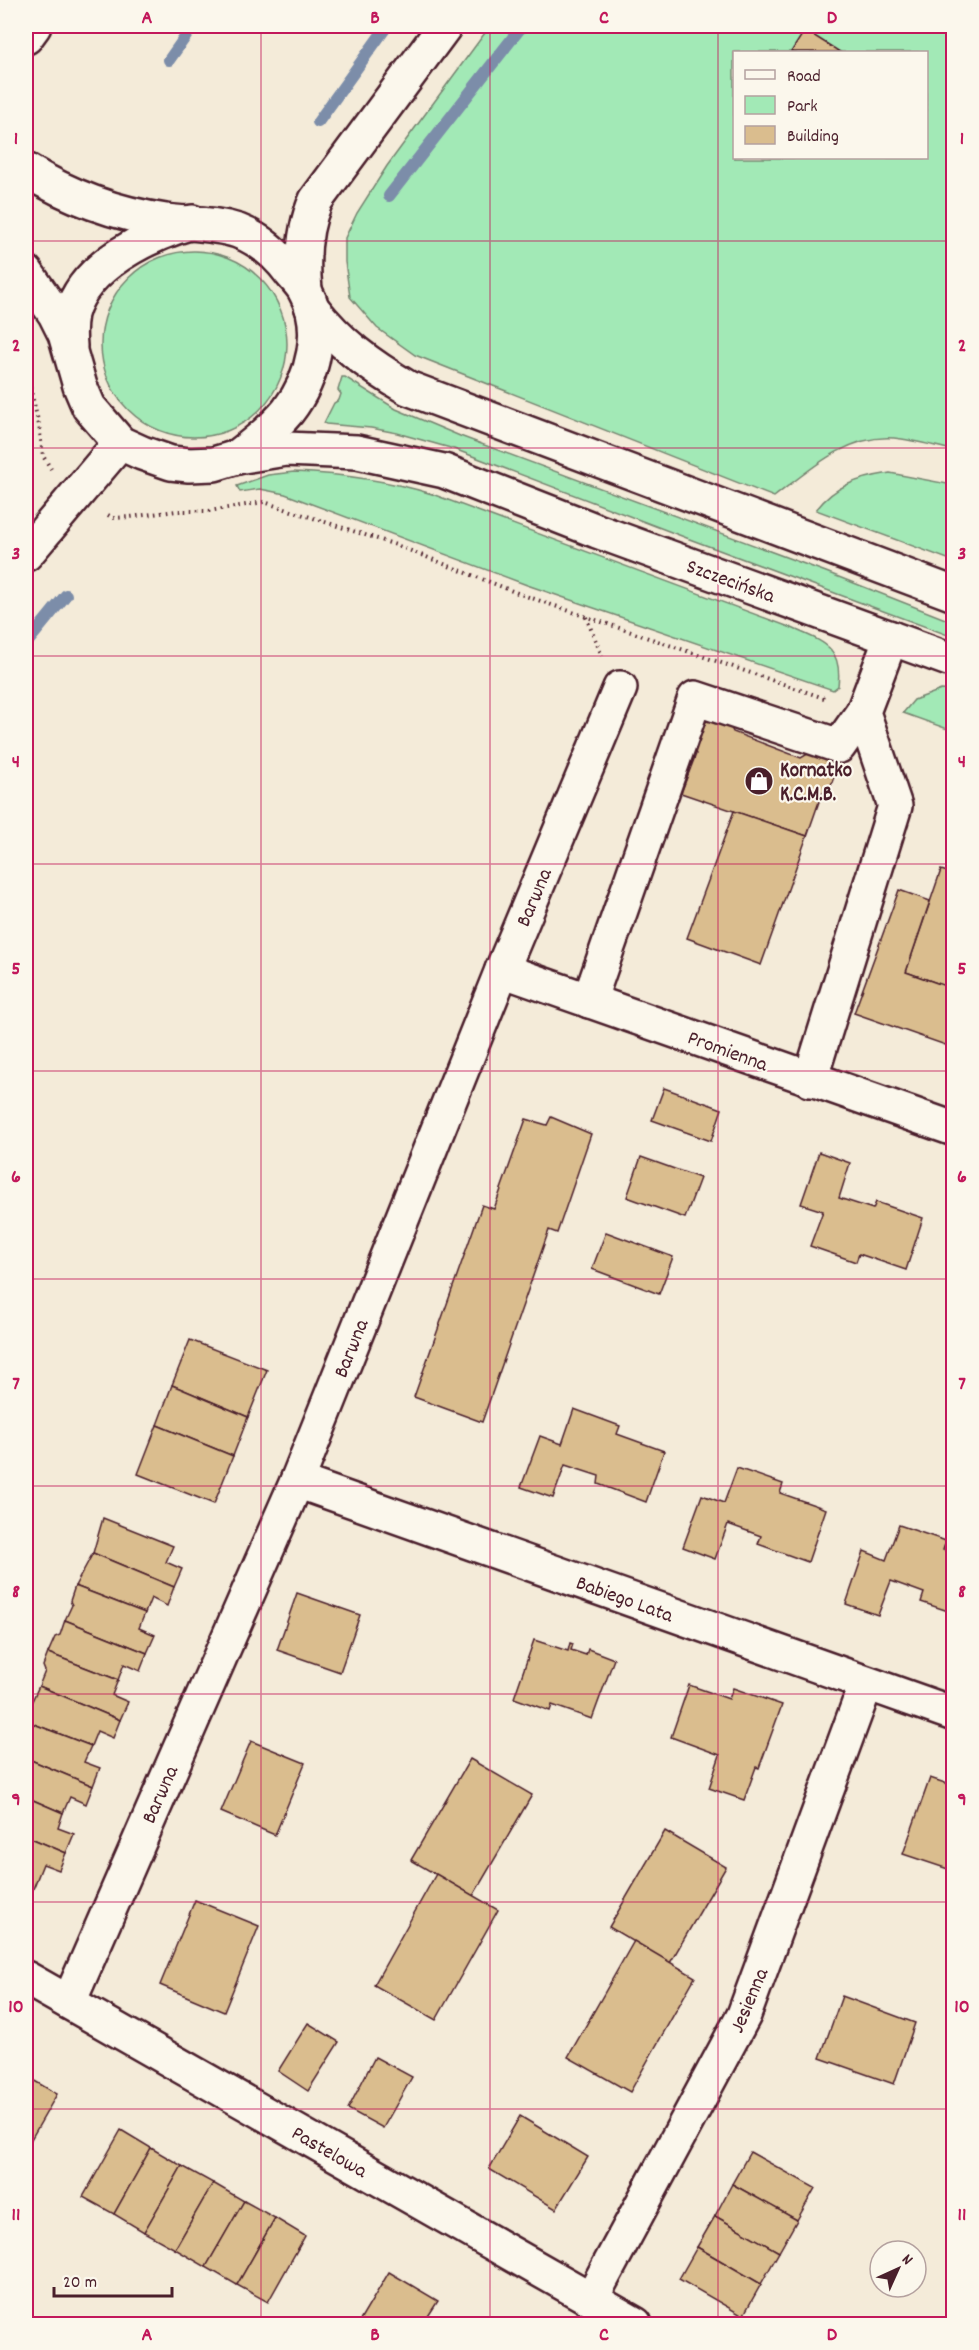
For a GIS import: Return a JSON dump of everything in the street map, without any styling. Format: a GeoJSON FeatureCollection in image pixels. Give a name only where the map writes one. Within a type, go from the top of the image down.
{"type":"FeatureCollection","features":[{"type":"Feature","properties":{"kind":"main road"},"geometry":{"type":"LineString","coordinates":[[26,37],[34,26]]}},
{"type":"Feature","properties":{"kind":"main road"},"geometry":{"type":"LineString","coordinates":[[237,457],[288,410],[300,390],[316,347],[302,262],[305,236],[316,200],[445,26]]}},
{"type":"Feature","properties":{"kind":"main road"},"geometry":{"type":"LineString","coordinates":[[26,170],[66,191],[104,207],[144,217],[214,224],[240,232],[258,241],[277,257],[335,336],[357,356],[408,388],[954,594]]}},
{"type":"Feature","properties":{"kind":"main road"},"geometry":{"type":"LineString","coordinates":[[70,346],[72,313],[82,292],[100,271],[131,248],[172,228],[192,222]]}},
{"type":"Feature","properties":{"kind":"main road"},"geometry":{"type":"LineString","coordinates":[[26,272],[55,314],[70,346],[80,386],[89,407],[120,443],[26,554]]}},
{"type":"Feature","properties":{"kind":"main road","name":"Szczecińska"},"geometry":{"type":"LineString","coordinates":[[120,443],[171,463],[214,464],[237,457],[286,449],[357,452],[444,471],[954,662]]}},
{"type":"Feature","properties":{"kind":"main road"},"geometry":{"type":"LineString","coordinates":[[589,1001],[695,698],[839,746],[864,712],[891,638]]}},
{"type":"Feature","properties":{"kind":"main road","name":"Barwna"},"geometry":{"type":"LineString","coordinates":[[69,2002],[297,1481],[502,970],[620,688]]}},
{"type":"Feature","properties":{"kind":"main road"},"geometry":{"type":"LineString","coordinates":[[810,1080],[895,806],[864,712]]}},
{"type":"Feature","properties":{"kind":"main road","name":"Promienna"},"geometry":{"type":"LineString","coordinates":[[502,970],[954,1129]]}},
{"type":"Feature","properties":{"kind":"main road","name":"Babiego Lata"},"geometry":{"type":"LineString","coordinates":[[297,1481],[954,1714]]}},
{"type":"Feature","properties":{"kind":"main road","name":"Jesienna"},"geometry":{"type":"LineString","coordinates":[[591,2299],[744,2015],[866,1683]]}},
{"type":"Feature","properties":{"kind":"main road","name":"Pastelowa"},"geometry":{"type":"LineString","coordinates":[[26,1978],[635,2325]]}},
{"type":"Feature","properties":{"kind":"path"},"geometry":{"type":"LineString","coordinates":[[26,369],[39,425],[43,456],[54,474],[77,495],[113,518],[176,511],[209,511],[264,502],[396,545],[520,594],[864,712]]}},
{"type":"Feature","properties":{"kind":"green space"},"geometry":{"type":"Polygon","coordinates":[[[490,26],[953,26],[953,450],[894,438],[877,438],[860,442],[829,456],[774,497],[415,355],[377,328],[350,297],[345,262],[345,238],[357,213],[387,166],[490,26]]]}},
{"type":"Feature","properties":{"kind":"green space"},"geometry":{"type":"Polygon","coordinates":[[[194,251],[212,252],[230,258],[246,266],[260,278],[272,292],[280,308],[286,326],[286,362],[280,380],[272,396],[260,410],[246,422],[230,430],[212,436],[194,437],[176,436],[158,430],[142,422],[128,410],[116,396],[108,380],[102,362],[101,344],[102,326],[108,308],[116,292],[128,278],[142,266],[158,258],[176,252],[194,251]]]}},
{"type":"Feature","properties":{"kind":"green space"},"geometry":{"type":"Polygon","coordinates":[[[342,377],[396,409],[460,436],[826,572],[953,622],[953,637],[454,449],[397,433],[326,424],[324,423],[334,403],[339,400],[341,394],[338,390],[342,377]]]}},
{"type":"Feature","properties":{"kind":"green space"},"geometry":{"type":"Polygon","coordinates":[[[294,472],[364,479],[432,494],[792,628],[813,637],[834,654],[839,673],[838,686],[833,690],[527,585],[285,494],[260,489],[240,492],[237,486],[268,475],[294,472]]]}},
{"type":"Feature","properties":{"kind":"green space"},"geometry":{"type":"Polygon","coordinates":[[[890,473],[953,485],[953,561],[816,510],[831,494],[848,484],[890,473]]]}},
{"type":"Feature","properties":{"kind":"green space"},"geometry":{"type":"Polygon","coordinates":[[[941,690],[953,691],[953,731],[903,713],[914,700],[941,690]]]}},
{"type":"Feature","properties":{"kind":"building"},"geometry":{"type":"Polygon","coordinates":[[[805,30],[838,51],[792,51],[805,30]]]}},
{"type":"Feature","properties":{"kind":"building","name":"Kornatko K.C.M.B."},"geometry":{"type":"Polygon","coordinates":[[[711,717],[729,724],[733,732],[801,758],[811,752],[829,758],[836,771],[829,791],[822,793],[807,836],[681,793],[696,754],[690,741],[698,724],[711,717]]]}},
{"type":"Feature","properties":{"kind":"building"},"geometry":{"type":"Polygon","coordinates":[[[734,811],[807,836],[761,965],[687,938],[734,811]]]}},
{"type":"Feature","properties":{"kind":"building"},"geometry":{"type":"Polygon","coordinates":[[[941,870],[954,874],[954,989],[906,972],[941,870]]]}},
{"type":"Feature","properties":{"kind":"building"},"geometry":{"type":"Polygon","coordinates":[[[899,890],[930,901],[906,972],[954,989],[954,1048],[854,1013],[899,890]]]}},
{"type":"Feature","properties":{"kind":"building"},"geometry":{"type":"Polygon","coordinates":[[[664,1088],[722,1109],[711,1141],[652,1120],[664,1088]]]}},
{"type":"Feature","properties":{"kind":"building"},"geometry":{"type":"Polygon","coordinates":[[[551,1117],[591,1134],[557,1233],[549,1230],[482,1422],[414,1397],[482,1205],[494,1209],[526,1119],[547,1125],[551,1117]]]}},
{"type":"Feature","properties":{"kind":"building"},"geometry":{"type":"Polygon","coordinates":[[[819,1152],[850,1163],[839,1198],[873,1209],[876,1202],[923,1218],[906,1270],[859,1254],[856,1262],[810,1246],[823,1211],[801,1204],[819,1152]]]}},
{"type":"Feature","properties":{"kind":"building"},"geometry":{"type":"Polygon","coordinates":[[[641,1157],[700,1178],[685,1218],[627,1197],[641,1157]]]}},
{"type":"Feature","properties":{"kind":"building"},"geometry":{"type":"Polygon","coordinates":[[[606,1232],[673,1257],[659,1294],[592,1269],[606,1232]]]}},
{"type":"Feature","properties":{"kind":"building"},"geometry":{"type":"Polygon","coordinates":[[[190,1340],[267,1370],[248,1417],[172,1385],[190,1340]]]}},
{"type":"Feature","properties":{"kind":"building"},"geometry":{"type":"Polygon","coordinates":[[[172,1385],[248,1417],[233,1456],[157,1425],[172,1385]]]}},
{"type":"Feature","properties":{"kind":"building"},"geometry":{"type":"Polygon","coordinates":[[[574,1409],[620,1426],[617,1434],[664,1451],[646,1502],[598,1484],[599,1476],[565,1465],[553,1498],[521,1487],[540,1436],[562,1444],[574,1409]]]}},
{"type":"Feature","properties":{"kind":"building"},"geometry":{"type":"Polygon","coordinates":[[[157,1425],[233,1456],[214,1504],[138,1474],[157,1425]]]}},
{"type":"Feature","properties":{"kind":"building"},"geometry":{"type":"Polygon","coordinates":[[[737,1468],[783,1484],[780,1493],[826,1509],[808,1562],[758,1544],[761,1536],[728,1524],[715,1559],[683,1547],[702,1495],[724,1503],[737,1468]]]}},
{"type":"Feature","properties":{"kind":"building"},"geometry":{"type":"Polygon","coordinates":[[[103,1518],[173,1546],[166,1562],[182,1569],[174,1587],[93,1553],[103,1518]]]}},
{"type":"Feature","properties":{"kind":"building"},"geometry":{"type":"Polygon","coordinates":[[[899,1525],[946,1541],[943,1550],[954,1553],[954,1613],[921,1602],[924,1593],[891,1581],[878,1615],[846,1604],[864,1551],[886,1560],[899,1525]]]}},
{"type":"Feature","properties":{"kind":"building"},"geometry":{"type":"Polygon","coordinates":[[[93,1553],[174,1587],[167,1606],[151,1598],[145,1613],[75,1586],[93,1553]]]}},
{"type":"Feature","properties":{"kind":"building"},"geometry":{"type":"Polygon","coordinates":[[[75,1586],[145,1613],[139,1628],[155,1635],[147,1653],[65,1620],[72,1605],[70,1601],[75,1586]]]}},
{"type":"Feature","properties":{"kind":"building"},"geometry":{"type":"Polygon","coordinates":[[[297,1593],[360,1615],[340,1672],[277,1650],[297,1593]]]}},
{"type":"Feature","properties":{"kind":"building"},"geometry":{"type":"Polygon","coordinates":[[[65,1620],[147,1653],[140,1671],[124,1664],[118,1680],[48,1653],[55,1637],[60,1635],[65,1620]]]}},
{"type":"Feature","properties":{"kind":"building"},"geometry":{"type":"Polygon","coordinates":[[[534,1640],[568,1651],[570,1643],[573,1644],[571,1650],[586,1655],[588,1649],[614,1659],[592,1719],[552,1705],[550,1711],[514,1698],[534,1640]]]}},
{"type":"Feature","properties":{"kind":"building"},"geometry":{"type":"Polygon","coordinates":[[[48,1653],[118,1680],[112,1695],[128,1702],[120,1720],[39,1686],[45,1671],[43,1666],[48,1653]]]}},
{"type":"Feature","properties":{"kind":"building"},"geometry":{"type":"Polygon","coordinates":[[[689,1685],[729,1699],[733,1688],[782,1705],[759,1768],[756,1767],[744,1800],[709,1788],[720,1755],[671,1737],[689,1685]]]}},
{"type":"Feature","properties":{"kind":"building"},"geometry":{"type":"Polygon","coordinates":[[[39,1686],[120,1720],[113,1738],[97,1731],[91,1746],[26,1721],[26,1708],[39,1686]]]}},
{"type":"Feature","properties":{"kind":"building"},"geometry":{"type":"Polygon","coordinates":[[[26,1721],[91,1746],[84,1762],[100,1768],[93,1786],[26,1758],[26,1721]]]}},
{"type":"Feature","properties":{"kind":"building"},"geometry":{"type":"Polygon","coordinates":[[[251,1741],[305,1763],[275,1835],[221,1812],[251,1741]]]}},
{"type":"Feature","properties":{"kind":"building"},"geometry":{"type":"Polygon","coordinates":[[[26,1758],[93,1786],[86,1804],[70,1797],[63,1813],[26,1797],[26,1758]]]}},
{"type":"Feature","properties":{"kind":"building"},"geometry":{"type":"Polygon","coordinates":[[[470,1759],[532,1795],[473,1896],[411,1860],[470,1759]]]}},
{"type":"Feature","properties":{"kind":"building"},"geometry":{"type":"Polygon","coordinates":[[[930,1778],[954,1786],[954,1871],[903,1854],[930,1778]]]}},
{"type":"Feature","properties":{"kind":"building"},"geometry":{"type":"Polygon","coordinates":[[[26,1797],[63,1813],[58,1828],[74,1834],[66,1853],[26,1836],[26,1797]]]}},
{"type":"Feature","properties":{"kind":"building"},"geometry":{"type":"Polygon","coordinates":[[[665,1831],[726,1867],[670,1963],[609,1927],[665,1831]]]}},
{"type":"Feature","properties":{"kind":"building"},"geometry":{"type":"Polygon","coordinates":[[[26,1836],[66,1853],[59,1870],[43,1864],[31,1894],[26,1892],[26,1836]]]}},
{"type":"Feature","properties":{"kind":"building"},"geometry":{"type":"Polygon","coordinates":[[[436,1874],[498,1910],[436,2020],[374,1985],[436,1874]]]}},
{"type":"Feature","properties":{"kind":"building"},"geometry":{"type":"Polygon","coordinates":[[[195,1900],[259,1926],[224,2012],[160,1985],[195,1900]]]}},
{"type":"Feature","properties":{"kind":"building"},"geometry":{"type":"Polygon","coordinates":[[[634,1941],[695,1977],[630,2092],[568,2057],[634,1941]]]}},
{"type":"Feature","properties":{"kind":"building"},"geometry":{"type":"Polygon","coordinates":[[[842,1996],[915,2023],[894,2084],[820,2058],[842,1996]]]}},
{"type":"Feature","properties":{"kind":"building"},"geometry":{"type":"Polygon","coordinates":[[[308,2023],[339,2042],[308,2091],[278,2071],[308,2023]]]}},
{"type":"Feature","properties":{"kind":"building"},"geometry":{"type":"Polygon","coordinates":[[[375,2057],[412,2077],[383,2128],[348,2109],[375,2057]]]}},
{"type":"Feature","properties":{"kind":"building"},"geometry":{"type":"Polygon","coordinates":[[[26,2076],[57,2094],[26,2148],[26,2076]]]}},
{"type":"Feature","properties":{"kind":"building"},"geometry":{"type":"Polygon","coordinates":[[[520,2116],[588,2157],[556,2209],[489,2169],[520,2116]]]}},
{"type":"Feature","properties":{"kind":"building"},"geometry":{"type":"Polygon","coordinates":[[[121,2130],[151,2148],[114,2214],[83,2197],[121,2130]]]}},
{"type":"Feature","properties":{"kind":"building"},"geometry":{"type":"Polygon","coordinates":[[[151,2148],[182,2166],[144,2232],[114,2214],[151,2148]]]}},
{"type":"Feature","properties":{"kind":"building"},"geometry":{"type":"Polygon","coordinates":[[[750,2152],[815,2188],[797,2220],[732,2184],[750,2152]]]}},
{"type":"Feature","properties":{"kind":"building"},"geometry":{"type":"Polygon","coordinates":[[[182,2166],[213,2183],[175,2249],[144,2232],[182,2166]]]}},
{"type":"Feature","properties":{"kind":"building"},"geometry":{"type":"Polygon","coordinates":[[[213,2183],[244,2201],[206,2267],[175,2249],[213,2183]]]}},
{"type":"Feature","properties":{"kind":"building"},"geometry":{"type":"Polygon","coordinates":[[[732,2184],[797,2220],[779,2252],[715,2216],[732,2184]]]}},
{"type":"Feature","properties":{"kind":"building"},"geometry":{"type":"Polygon","coordinates":[[[244,2201],[275,2218],[237,2285],[206,2267],[244,2201]]]}},
{"type":"Feature","properties":{"kind":"building"},"geometry":{"type":"Polygon","coordinates":[[[715,2216],[779,2252],[761,2284],[697,2247],[715,2216]]]}},
{"type":"Feature","properties":{"kind":"building"},"geometry":{"type":"Polygon","coordinates":[[[275,2218],[305,2236],[268,2302],[237,2285],[275,2218]]]}},
{"type":"Feature","properties":{"kind":"building"},"geometry":{"type":"Polygon","coordinates":[[[697,2247],[761,2284],[743,2316],[679,2279],[697,2247]]]}},
{"type":"Feature","properties":{"kind":"building"},"geometry":{"type":"Polygon","coordinates":[[[389,2272],[438,2301],[423,2324],[358,2324],[389,2272]]]}},
{"type":"Feature","properties":{"kind":"waterway"},"geometry":{"type":"LineString","coordinates":[[169,60],[193,26]]}},
{"type":"Feature","properties":{"kind":"waterway"},"geometry":{"type":"LineString","coordinates":[[318,122],[387,26]]}},
{"type":"Feature","properties":{"kind":"waterway"},"geometry":{"type":"LineString","coordinates":[[389,196],[522,26]]}},
{"type":"Feature","properties":{"kind":"waterway"},"geometry":{"type":"LineString","coordinates":[[26,644],[66,595]]}},
{"type":"Feature","properties":{"kind":"place","name":"Kornatko K.C.M.B."},"geometry":{"type":"Point","coordinates":[759,781]}}]}
